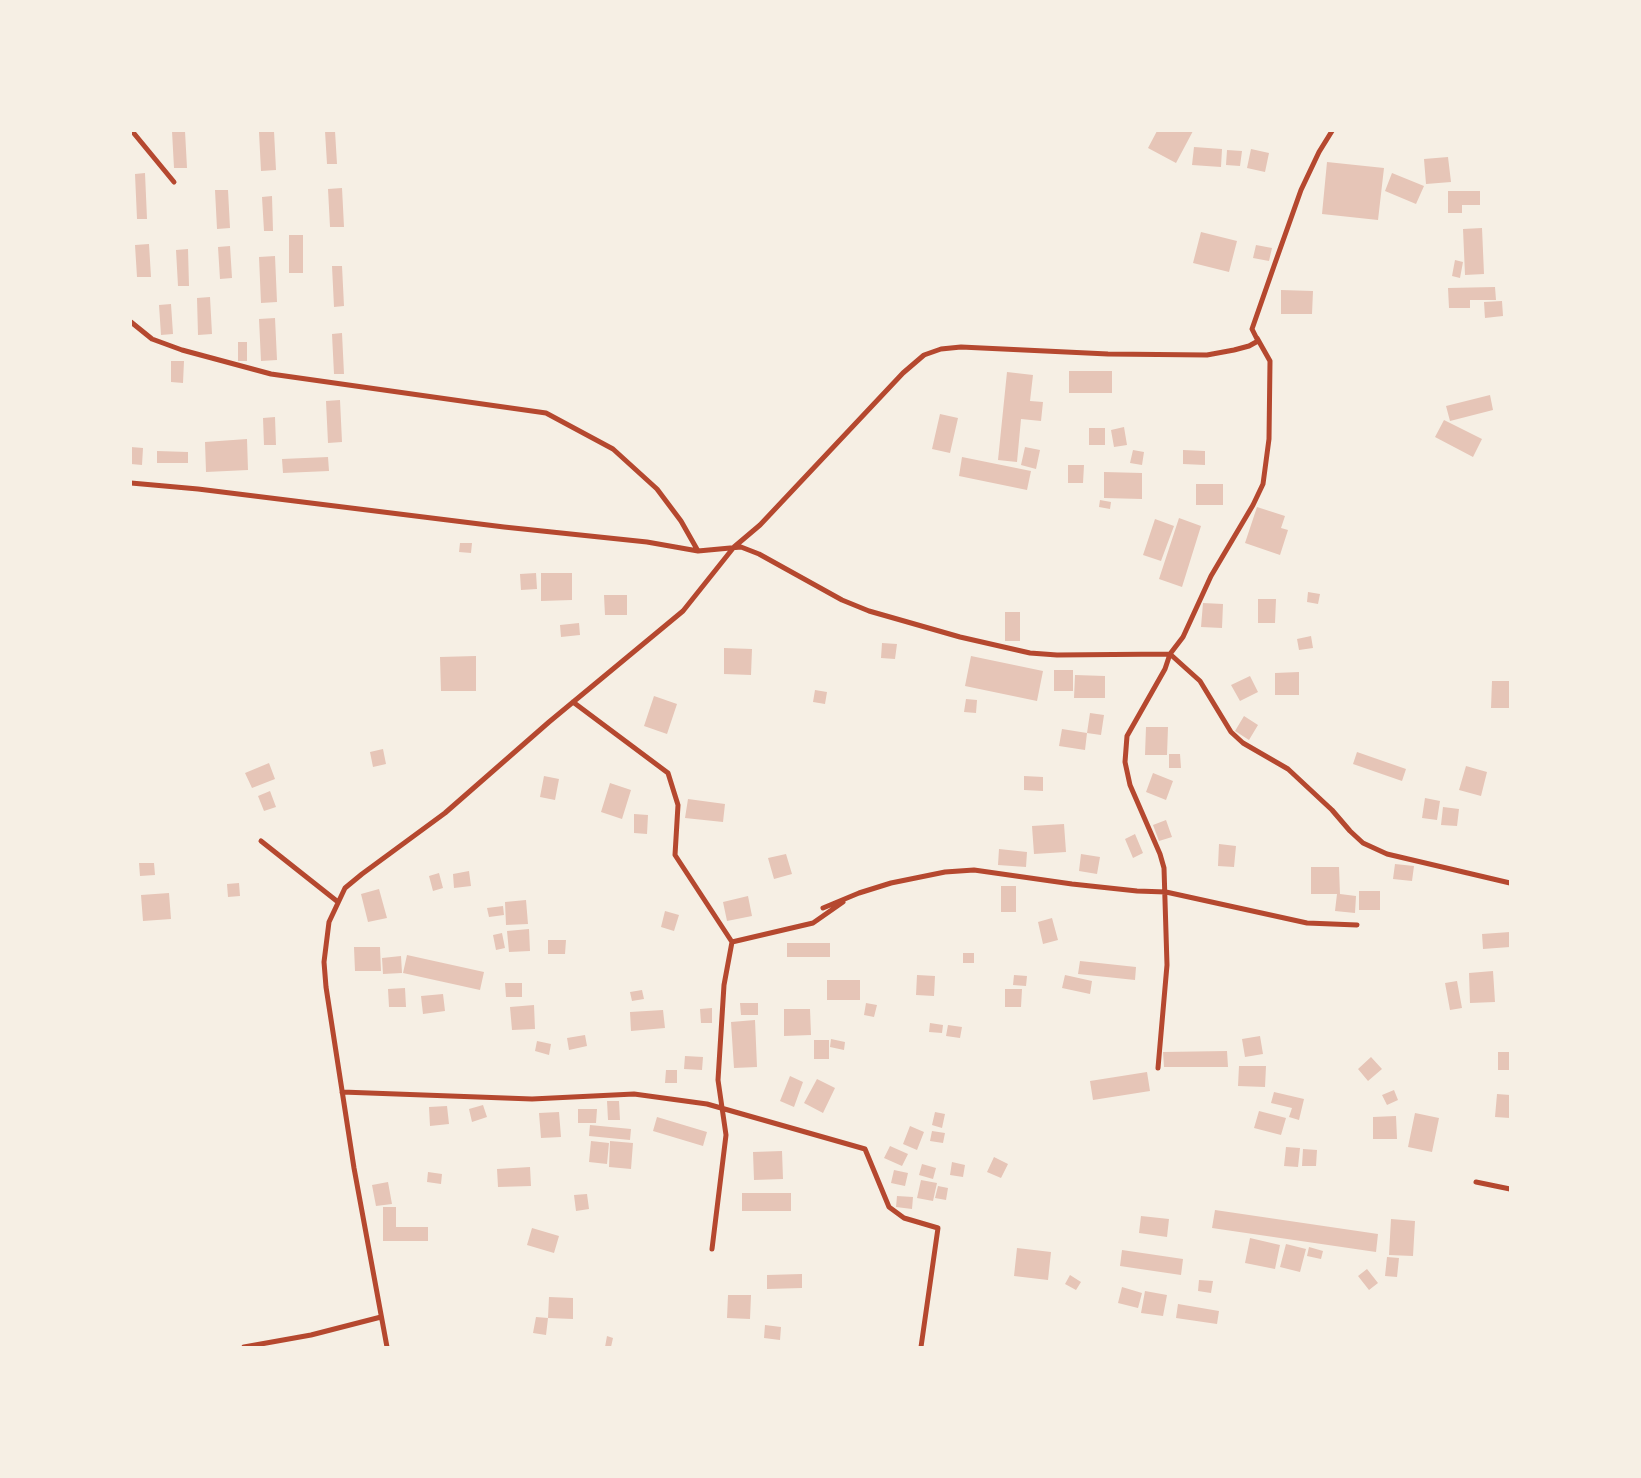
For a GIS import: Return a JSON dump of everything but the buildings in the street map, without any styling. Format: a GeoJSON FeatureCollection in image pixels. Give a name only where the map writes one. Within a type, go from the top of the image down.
{"type":"FeatureCollection","features":[{"type":"Feature","properties":{"kind":"street"},"geometry":{"type":"LineString","coordinates":[[132,131],[174,182]]}},
{"type":"Feature","properties":{"kind":"street"},"geometry":{"type":"LineString","coordinates":[[387,1347],[342,1092],[326,987],[324,962],[329,922],[346,888],[445,813],[573,702],[683,611],[734,547],[760,525],[903,373],[924,355],[941,349],[961,347],[1108,354],[1208,355],[1249,346],[1258,341],[1252,329],[1301,190],[1318,152],[1332,131]]}},
{"type":"Feature","properties":{"kind":"street"},"geometry":{"type":"LineString","coordinates":[[131,322],[152,339],[182,350],[271,374],[546,413],[614,449],[658,489],[698,551]]}},
{"type":"Feature","properties":{"kind":"street"},"geometry":{"type":"LineString","coordinates":[[1158,1068],[1167,965],[1164,868],[1160,854],[1130,785],[1125,762],[1127,736],[1165,669],[1170,654],[1183,637],[1211,576],[1253,505],[1263,484],[1268,439],[1270,361],[1252,329]]}},
{"type":"Feature","properties":{"kind":"street"},"geometry":{"type":"LineString","coordinates":[[131,483],[198,489],[504,527],[647,542],[698,551],[734,547],[748,549],[842,600],[869,611],[960,638],[1048,654],[1170,654],[1200,681],[1231,732],[1243,743],[1288,769],[1332,810],[1363,843],[1387,854],[1510,883]]}},
{"type":"Feature","properties":{"kind":"street"},"geometry":{"type":"LineString","coordinates":[[573,702],[668,773],[678,805],[675,855],[732,942],[724,985],[718,1080],[726,1135],[712,1249]]}},
{"type":"Feature","properties":{"kind":"street"},"geometry":{"type":"LineString","coordinates":[[261,841],[338,902]]}},
{"type":"Feature","properties":{"kind":"street"},"geometry":{"type":"LineString","coordinates":[[823,908],[891,883],[945,872],[974,870],[1072,884],[1166,892],[1307,923],[1357,925]]}},
{"type":"Feature","properties":{"kind":"street"},"geometry":{"type":"LineString","coordinates":[[732,942],[813,923],[849,897]]}},
{"type":"Feature","properties":{"kind":"street"},"geometry":{"type":"LineString","coordinates":[[342,1092],[532,1099],[634,1094],[707,1104],[722,1110],[865,1149],[889,1207],[904,1218],[938,1228],[921,1347]]}},
{"type":"Feature","properties":{"kind":"street"},"geometry":{"type":"LineString","coordinates":[[1476,1182],[1510,1189]]}},
{"type":"Feature","properties":{"kind":"street"},"geometry":{"type":"LineString","coordinates":[[244,1347],[311,1335],[381,1317]]}}]}
